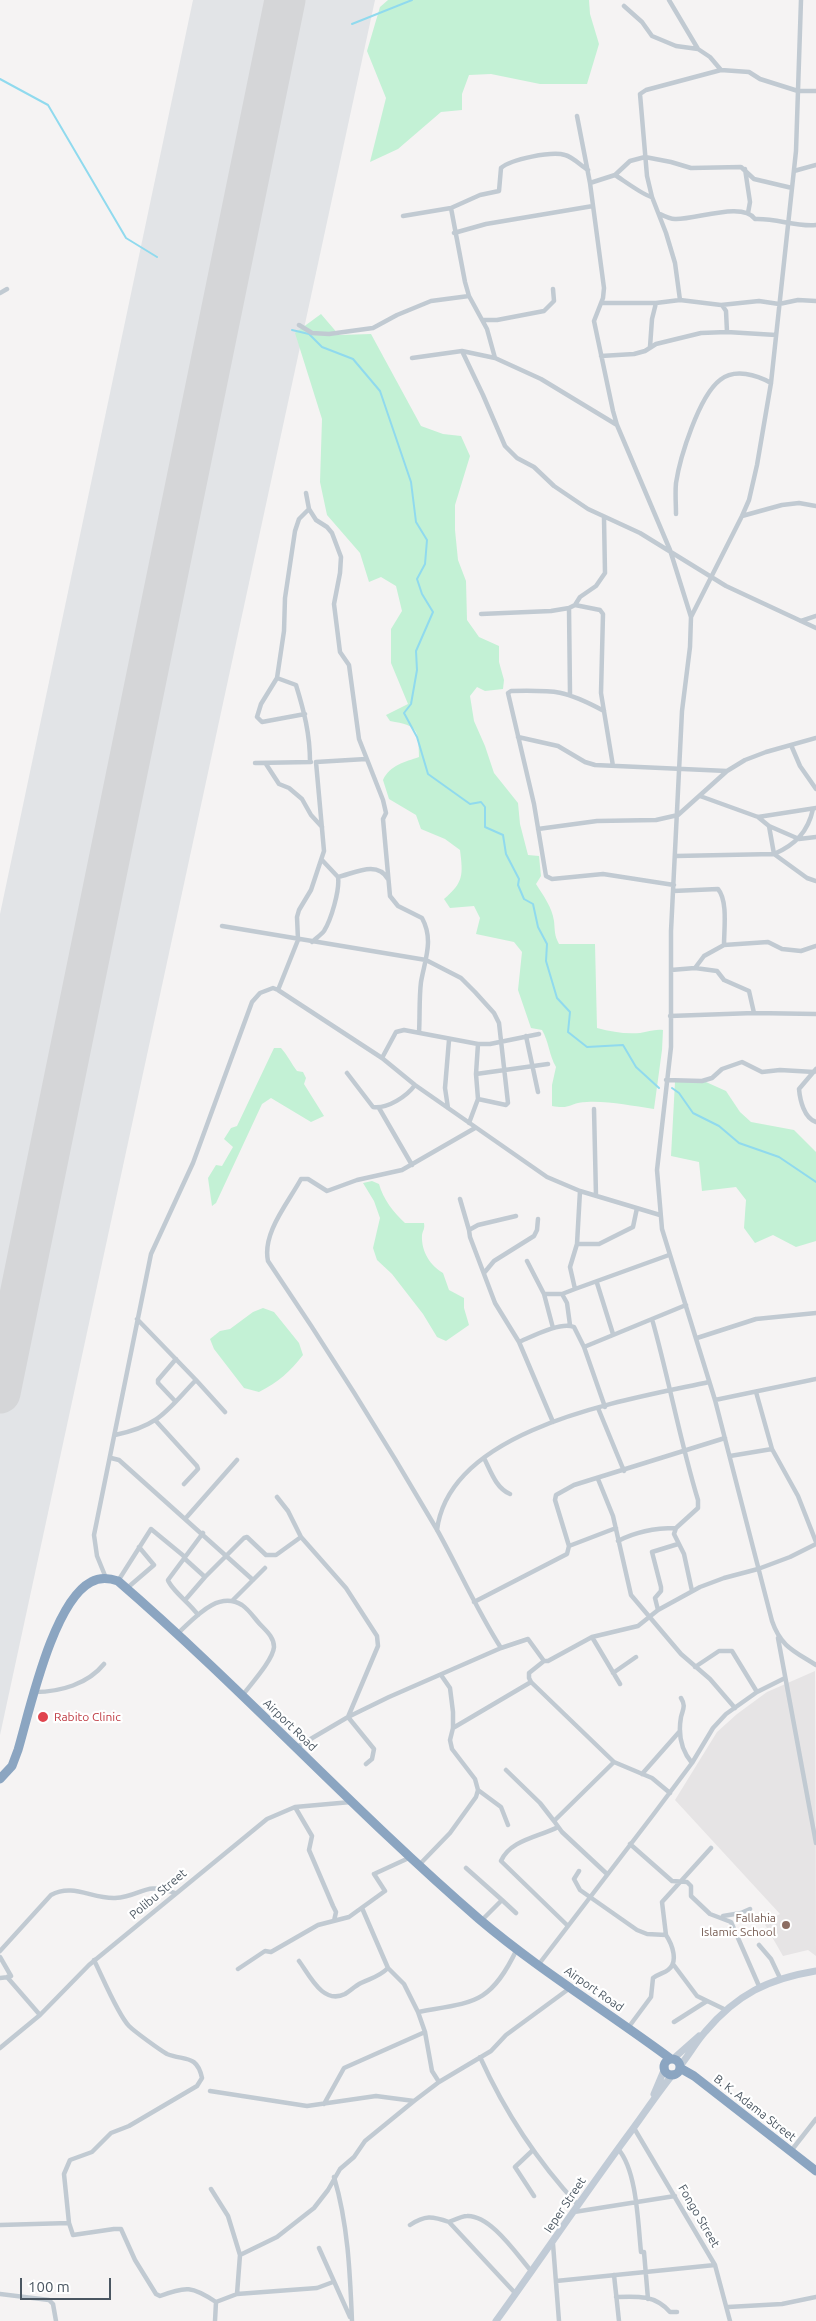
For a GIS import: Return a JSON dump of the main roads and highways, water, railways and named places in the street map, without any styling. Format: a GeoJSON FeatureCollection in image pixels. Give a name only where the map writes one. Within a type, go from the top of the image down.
{"type":"FeatureCollection","features":[{"type":"Feature","properties":{"kind":"highway","name":"Airport Road"},"geometry":{"type":"LineString","coordinates":[[0,1779],[12,1766],[52,1640],[63,1616],[84,1587],[94,1580],[106,1578],[118,1581],[177,1634],[481,1921],[642,2038],[673,2067]]}},
{"type":"Feature","properties":{"kind":"highway","name":"B. K. Adama Street"},"geometry":{"type":"LineString","coordinates":[[673,2067],[702,2082],[816,2172]]}},
{"type":"Feature","properties":{"kind":"waterway"},"geometry":{"type":"LineString","coordinates":[[352,24],[412,0]]}},
{"type":"Feature","properties":{"kind":"waterway"},"geometry":{"type":"LineString","coordinates":[[0,79],[48,105],[126,238],[157,257]]}},
{"type":"Feature","properties":{"kind":"waterway"},"geometry":{"type":"LineString","coordinates":[[292,330],[309,334],[322,347],[353,359],[380,391],[411,482],[416,522],[427,540],[425,564],[417,579],[422,594],[433,612],[416,651],[417,670],[411,704],[404,713],[417,737],[428,774],[470,804],[481,802],[485,807],[485,827],[503,835],[506,854],[519,879],[518,885],[524,899],[533,904],[538,927],[547,944],[546,961],[557,998],[570,1012],[568,1032],[587,1047],[623,1045],[636,1067],[659,1088]]}},
{"type":"Feature","properties":{"kind":"waterway"},"geometry":{"type":"LineString","coordinates":[[672,1088],[679,1093],[693,1113],[719,1126],[739,1143],[779,1157],[816,1182]]}},
{"type":"Feature","properties":{"kind":"place","name":"Rabito Clinic"},"geometry":{"type":"Point","coordinates":[43,1717]}},
{"type":"Feature","properties":{"kind":"place","name":"Fallahia Islamic School"},"geometry":{"type":"Point","coordinates":[786,1925]}}]}
